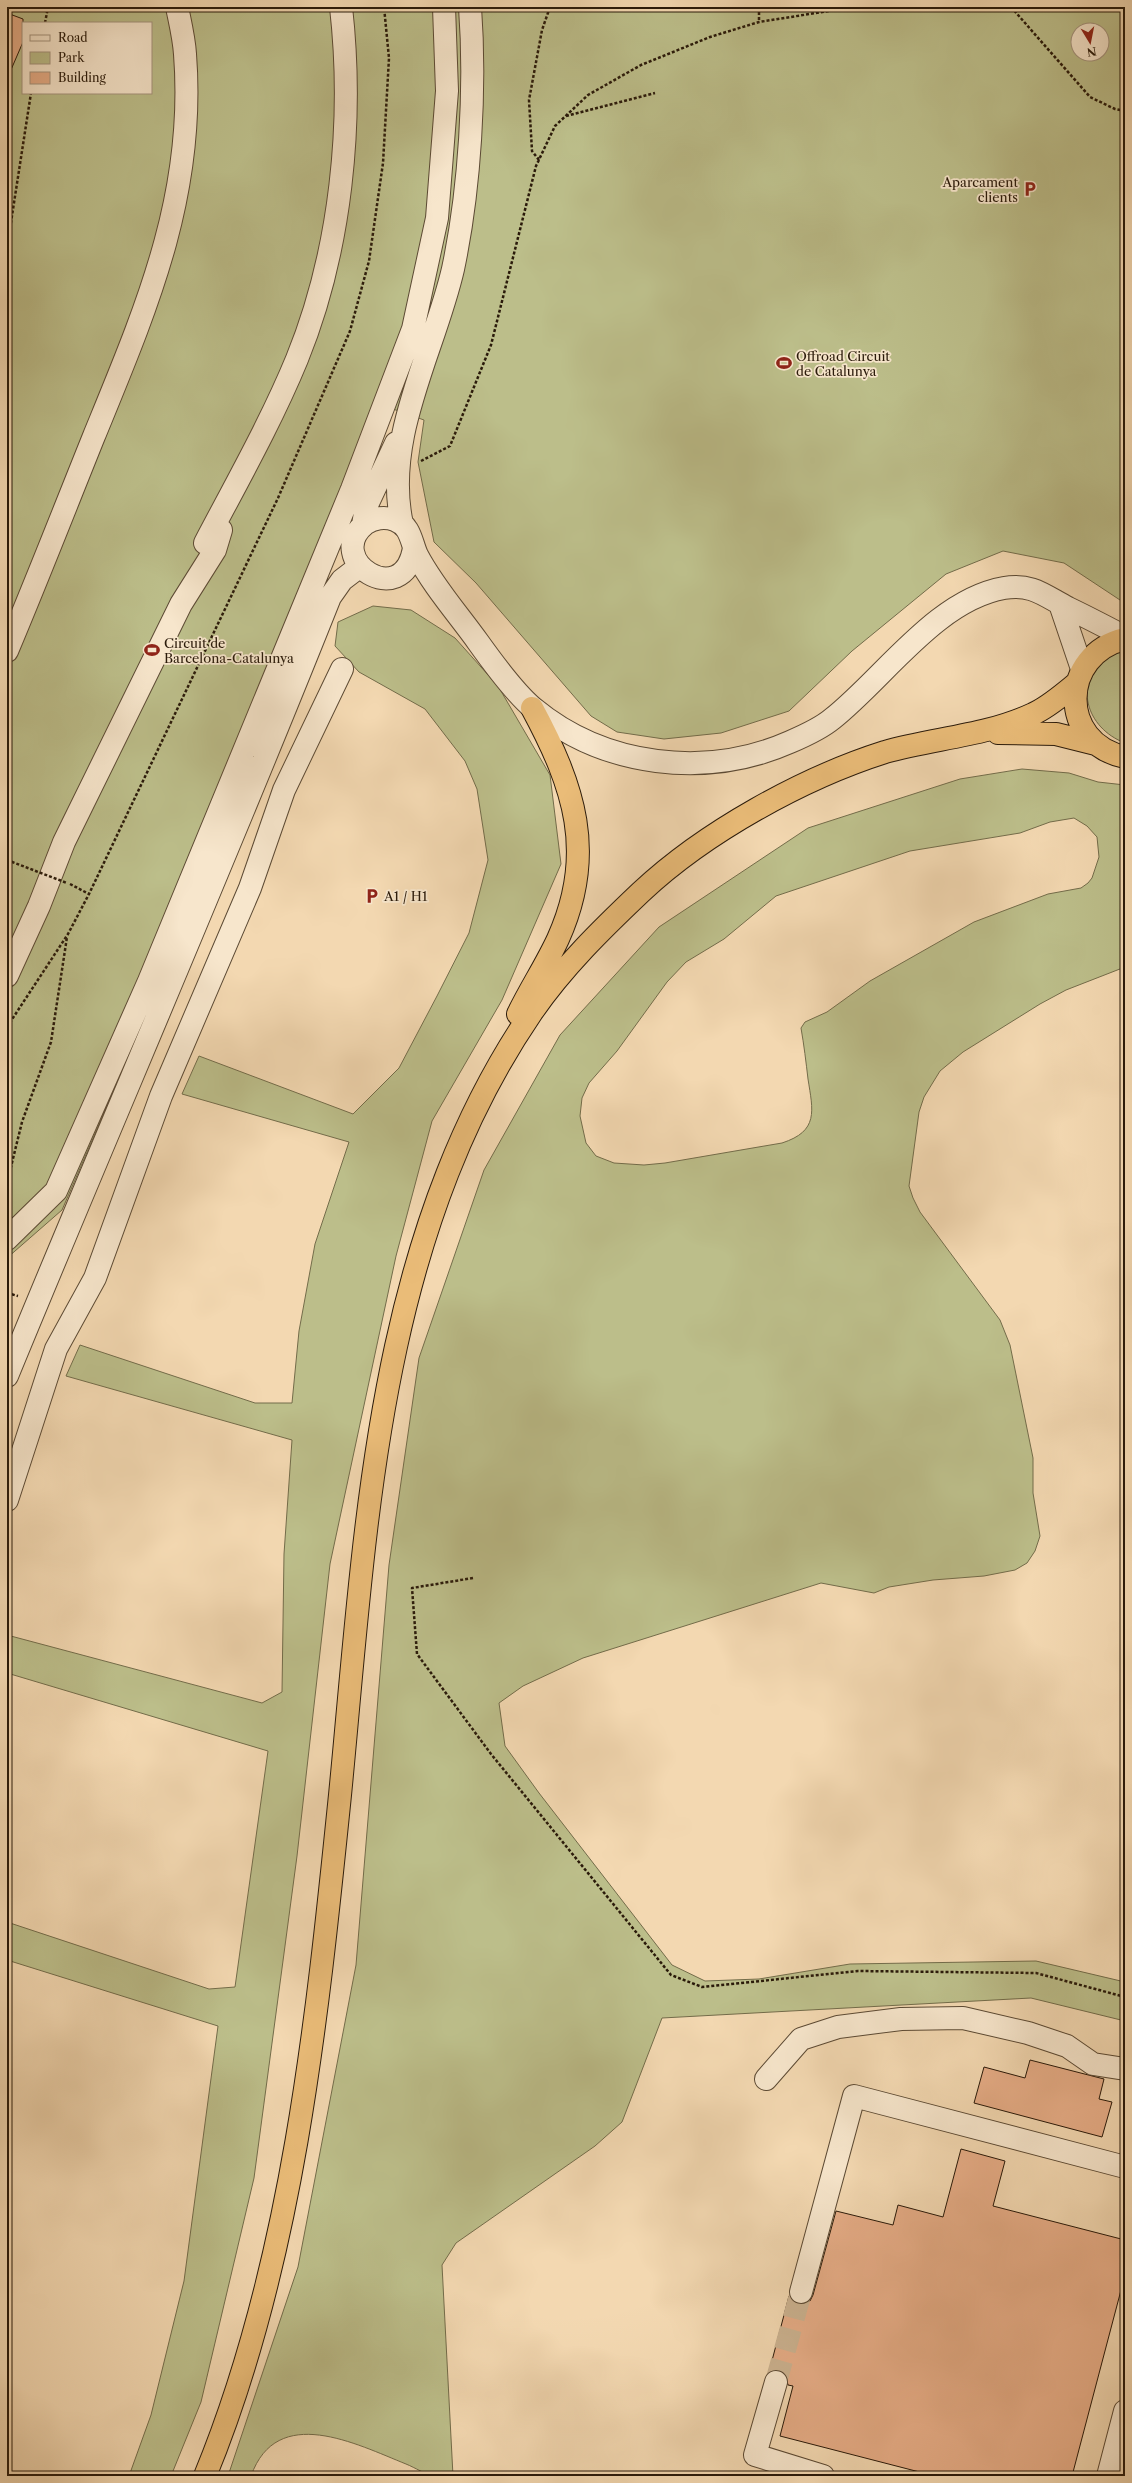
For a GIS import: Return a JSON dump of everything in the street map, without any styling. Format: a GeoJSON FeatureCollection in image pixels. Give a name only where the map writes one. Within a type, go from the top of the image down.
{"type":"FeatureCollection","features":[{"type":"Feature","properties":{"kind":"highway"},"geometry":{"type":"LineString","coordinates":[[487,1084],[534,1008],[571,962],[647,886],[690,852],[757,809],[850,765],[889,751],[975,733],[1012,723],[1038,712],[1080,676],[1092,656],[1105,646],[1125,638]]}},
{"type":"Feature","properties":{"kind":"highway"},"geometry":{"type":"LineString","coordinates":[[1080,676],[1077,712],[1084,730],[1096,744]]}},
{"type":"Feature","properties":{"kind":"highway"},"geometry":{"type":"LineString","coordinates":[[206,2476],[225,2428],[246,2361],[280,2222],[297,2132],[320,1978],[366,1533],[391,1374],[413,1278],[442,1187],[458,1145],[487,1084],[505,1041],[558,938],[578,871],[579,837],[572,803],[553,746],[532,708]]}},
{"type":"Feature","properties":{"kind":"highway"},"geometry":{"type":"LineString","coordinates":[[975,733],[1056,734],[1096,744],[1114,754],[1125,757]]}},
{"type":"Feature","properties":{"kind":"street"},"geometry":{"type":"LineString","coordinates":[[7,651],[129,351],[171,227],[185,146],[187,94],[185,52],[177,7]]}},
{"type":"Feature","properties":{"kind":"street"},"geometry":{"type":"LineString","coordinates":[[205,543],[297,358],[312,315],[324,271],[333,183],[347,91],[341,7]]}},
{"type":"Feature","properties":{"kind":"street"},"geometry":{"type":"LineString","coordinates":[[7,1239],[56,1191],[63,1177],[150,981],[352,489],[413,329],[437,218],[447,91],[444,7]]}},
{"type":"Feature","properties":{"kind":"street"},"geometry":{"type":"LineString","coordinates":[[414,548],[408,567],[400,573],[383,578],[374,577],[359,567],[355,559],[354,541],[363,525],[366,507],[406,422],[438,324],[453,268],[467,166],[472,94],[470,7]]}},
{"type":"Feature","properties":{"kind":"street"},"geometry":{"type":"LineString","coordinates":[[402,524],[397,500],[397,483],[406,422]]}},
{"type":"Feature","properties":{"kind":"street"},"geometry":{"type":"LineString","coordinates":[[7,975],[39,906],[64,842],[181,604],[216,550],[226,503]]}},
{"type":"Feature","properties":{"kind":"street"},"geometry":{"type":"LineString","coordinates":[[363,525],[378,518],[395,520],[402,524],[408,531],[414,548],[428,574],[484,650],[532,708],[590,742],[635,758],[670,763],[712,763],[750,757],[802,737],[829,722],[861,695],[895,658],[960,604],[1002,588],[1021,587],[1037,590],[1060,604],[1125,638]]}},
{"type":"Feature","properties":{"kind":"street"},"geometry":{"type":"LineString","coordinates":[[7,1376],[81,1194],[258,778],[330,597],[342,580],[359,567]]}},
{"type":"Feature","properties":{"kind":"street"},"geometry":{"type":"LineString","coordinates":[[400,573],[416,578],[455,609]]}},
{"type":"Feature","properties":{"kind":"street"},"geometry":{"type":"LineString","coordinates":[[1060,604],[1080,676]]}},
{"type":"Feature","properties":{"kind":"street"},"geometry":{"type":"LineString","coordinates":[[7,1500],[56,1350],[95,1278],[161,1096],[250,888],[284,790],[342,669]]}},
{"type":"Feature","properties":{"kind":"street"},"geometry":{"type":"LineString","coordinates":[[258,778],[284,790]]}},
{"type":"Feature","properties":{"kind":"street"},"geometry":{"type":"LineString","coordinates":[[766,2079],[801,2039],[838,2027],[901,2019],[963,2018],[1028,2033],[1067,2046],[1093,2064],[1125,2069]]}},
{"type":"Feature","properties":{"kind":"street"},"geometry":{"type":"LineString","coordinates":[[801,2292],[854,2096],[1125,2167]]}},
{"type":"Feature","properties":{"kind":"street"},"geometry":{"type":"LineString","coordinates":[[776,2382],[755,2455],[816,2475]]}},
{"type":"Feature","properties":{"kind":"street"},"geometry":{"type":"LineString","coordinates":[[1108,2476],[1125,2411]]}},
{"type":"Feature","properties":{"kind":"path"},"geometry":{"type":"LineString","coordinates":[[45,22],[48,7]]}},
{"type":"Feature","properties":{"kind":"path"},"geometry":{"type":"LineString","coordinates":[[539,160],[532,151],[529,100],[542,30],[550,7]]}},
{"type":"Feature","properties":{"kind":"path"},"geometry":{"type":"LineString","coordinates":[[574,7],[587,9],[639,7]]}},
{"type":"Feature","properties":{"kind":"path"},"geometry":{"type":"LineString","coordinates":[[759,7],[759,22]]}},
{"type":"Feature","properties":{"kind":"path"},"geometry":{"type":"LineString","coordinates":[[418,462],[450,446],[491,345],[539,160],[555,126],[588,95],[641,65],[710,37],[759,22],[854,7]]}},
{"type":"Feature","properties":{"kind":"path"},"geometry":{"type":"LineString","coordinates":[[1011,7],[1090,97],[1115,109],[1125,111]]}},
{"type":"Feature","properties":{"kind":"path"},"geometry":{"type":"LineString","coordinates":[[565,117],[655,93]]}},
{"type":"Feature","properties":{"kind":"path"},"geometry":{"type":"LineString","coordinates":[[7,248],[31,94]]}},
{"type":"Feature","properties":{"kind":"path"},"geometry":{"type":"LineString","coordinates":[[7,860],[67,883],[89,894]]}},
{"type":"Feature","properties":{"kind":"path"},"geometry":{"type":"LineString","coordinates":[[7,1183],[22,1122],[50,1042],[68,934]]}},
{"type":"Feature","properties":{"kind":"path"},"geometry":{"type":"LineString","coordinates":[[472,1578],[412,1588],[417,1654],[491,1754],[671,1975],[702,1987],[858,1971],[1036,1973],[1125,1997]]}},
{"type":"Feature","properties":{"kind":"green space"},"geometry":{"type":"Polygon","coordinates":[[[7,7],[1125,7],[1125,600],[1120,600],[1064,563],[1003,551],[946,574],[852,651],[789,711],[721,733],[664,739],[617,732],[591,716],[476,583],[434,542],[418,462],[424,420],[393,409],[123,1069],[62,1210],[7,1258],[7,7]]]}},
{"type":"Feature","properties":{"kind":"green space"},"geometry":{"type":"Polygon","coordinates":[[[373,606],[411,610],[455,638],[498,686],[550,775],[561,864],[502,1000],[432,1121],[396,1256],[330,1564],[297,1856],[254,2178],[201,2402],[171,2476],[129,2476],[151,2415],[184,2281],[218,2026],[7,1960],[7,1922],[209,1989],[235,1987],[268,1751],[7,1673],[7,1635],[262,1703],[282,1692],[284,1554],[292,1440],[66,1376],[80,1345],[255,1403],[292,1403],[299,1331],[315,1244],[349,1142],[182,1094],[199,1056],[353,1114],[399,1068],[469,933],[488,860],[477,789],[465,761],[425,709],[359,672],[335,646],[338,622],[373,606]]]}},
{"type":"Feature","properties":{"kind":"green space"},"geometry":{"type":"Polygon","coordinates":[[[1125,649],[1125,743],[1112,736],[1101,727],[1093,716],[1088,704],[1087,691],[1090,679],[1097,667],[1108,656],[1125,649]]]}},
{"type":"Feature","properties":{"kind":"green space"},"geometry":{"type":"Polygon","coordinates":[[[1022,769],[1069,773],[1098,782],[1125,785],[1125,967],[1066,990],[1040,1004],[963,1052],[940,1071],[924,1097],[919,1112],[909,1186],[920,1212],[1000,1320],[1010,1345],[1033,1458],[1033,1493],[1040,1536],[1035,1551],[1027,1563],[1015,1570],[984,1576],[933,1580],[889,1587],[874,1593],[821,1583],[583,1658],[523,1686],[499,1703],[505,1746],[539,1793],[672,1965],[705,1981],[759,1979],[850,1964],[1036,1961],[1125,1982],[1125,2021],[1031,1998],[662,2018],[622,2122],[595,2146],[456,2243],[442,2265],[453,2476],[431,2475],[364,2447],[342,2440],[320,2435],[298,2435],[279,2441],[263,2454],[251,2476],[228,2476],[298,2267],[356,1965],[389,1565],[419,1358],[484,1170],[560,1035],[659,927],[808,828],[960,779],[1022,769]],[[1074,818],[1050,822],[1020,833],[910,851],[776,896],[724,939],[686,962],[667,982],[617,1051],[589,1083],[582,1098],[580,1116],[586,1143],[596,1156],[614,1163],[644,1165],[665,1163],[782,1143],[794,1138],[808,1126],[812,1110],[801,1028],[805,1022],[827,1012],[870,981],[974,922],[1048,894],[1081,888],[1092,878],[1099,857],[1097,837],[1087,826],[1074,818]]]}},
{"type":"Feature","properties":{"kind":"building"},"geometry":{"type":"Polygon","coordinates":[[[7,13],[23,19],[23,22],[22,44],[7,79],[7,13]]]}},
{"type":"Feature","properties":{"kind":"building"},"geometry":{"type":"Polygon","coordinates":[[[1030,2060],[1104,2079],[1099,2099],[1112,2102],[1102,2137],[974,2103],[984,2067],[1025,2078],[1030,2060]]]}},
{"type":"Feature","properties":{"kind":"building"},"geometry":{"type":"Polygon","coordinates":[[[961,2149],[1005,2161],[993,2206],[1125,2240],[1125,2275],[1072,2476],[935,2476],[780,2436],[793,2386],[788,2385],[785,2373],[779,2370],[769,2372],[789,2296],[797,2304],[804,2304],[810,2301],[813,2295],[836,2211],[893,2225],[898,2205],[943,2217],[961,2149]]]}},
{"type":"Feature","properties":{"kind":"tunnel"},"geometry":{"type":"LineString","coordinates":[[776,2382],[801,2292]]}},
{"type":"Feature","properties":{"kind":"place","name":"Aparcament clients"},"geometry":{"type":"Point","coordinates":[1030,189]}},
{"type":"Feature","properties":{"kind":"place","name":"Offroad Circuit de Catalunya"},"geometry":{"type":"Point","coordinates":[784,363]}},
{"type":"Feature","properties":{"kind":"place","name":"Circuit de Barcelona-Catalunya"},"geometry":{"type":"Point","coordinates":[152,650]}},
{"type":"Feature","properties":{"kind":"place","name":"A1 / H1"},"geometry":{"type":"Point","coordinates":[372,896]}}]}
